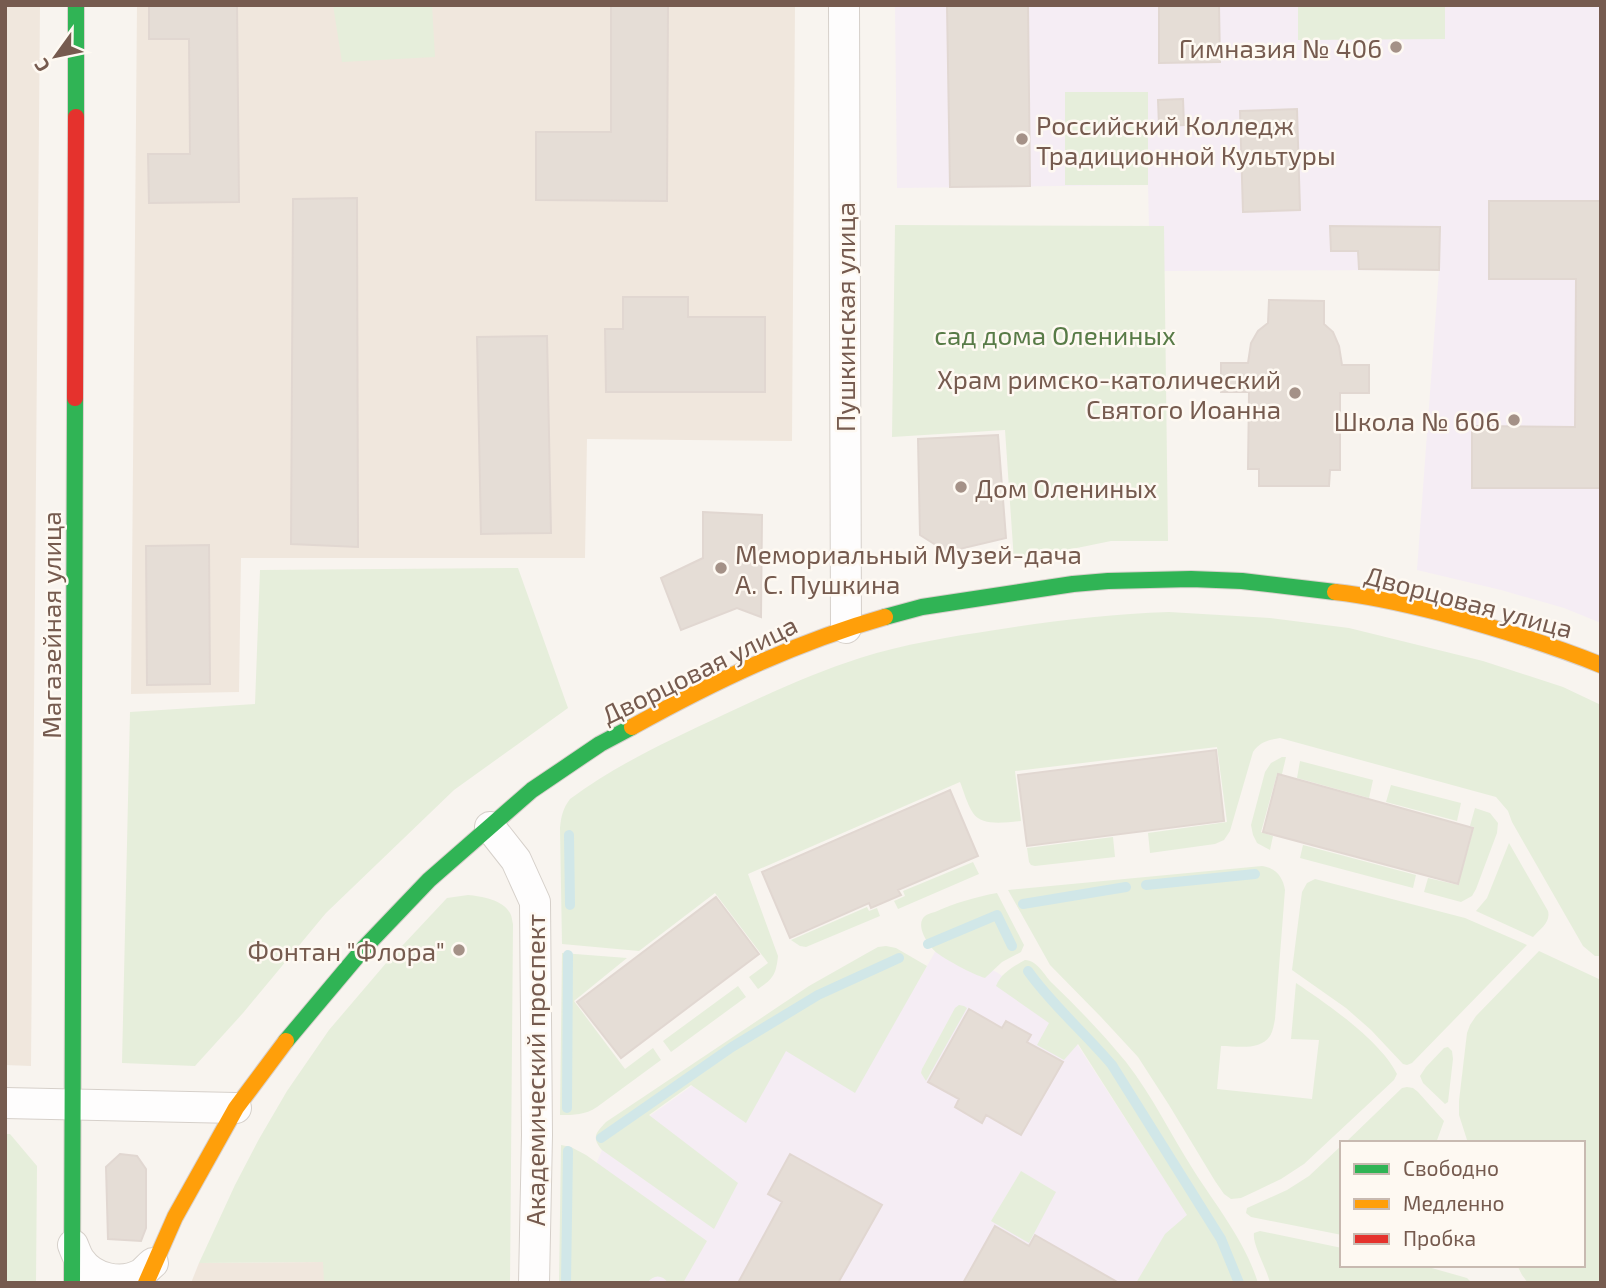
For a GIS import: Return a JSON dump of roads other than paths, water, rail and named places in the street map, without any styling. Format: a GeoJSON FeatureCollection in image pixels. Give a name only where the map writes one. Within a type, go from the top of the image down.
{"type":"FeatureCollection","features":[{"type":"Feature","properties":{"kind":"main road","name":"Магазейная улица"},"geometry":{"type":"LineString","coordinates":[[72,1283],[76,5]]}},
{"type":"Feature","properties":{"kind":"main road","name":"Дворцовая улица"},"geometry":{"type":"LineString","coordinates":[[149,1273],[175,1217],[236,1108],[289,1037],[365,947],[443,867],[532,790],[600,744],[686,697],[783,652],[846,628],[922,607],[1073,584],[1191,579],[1242,581],[1386,599],[1493,627],[1601,665]]}},
{"type":"Feature","properties":{"kind":"street","name":"Пушкинская улица"},"geometry":{"type":"LineString","coordinates":[[844,5],[846,628]]}},
{"type":"Feature","properties":{"kind":"street","name":"Академический проспект"},"geometry":{"type":"LineString","coordinates":[[490,827],[516,860],[534,902],[537,1135],[534,1283]]}},
{"type":"Feature","properties":{"kind":"street"},"geometry":{"type":"LineString","coordinates":[[5,1103],[236,1108]]}},
{"type":"Feature","properties":{"kind":"street"},"geometry":{"type":"LineString","coordinates":[[73,1245],[80,1261],[92,1272],[108,1279],[125,1279],[149,1273]]}},
{"type":"Feature","properties":{"kind":"waterway"},"geometry":{"type":"LineString","coordinates":[[569,835],[570,905]]}},
{"type":"Feature","properties":{"kind":"waterway"},"geometry":{"type":"LineString","coordinates":[[1146,885],[1255,874]]}},
{"type":"Feature","properties":{"kind":"waterway"},"geometry":{"type":"LineString","coordinates":[[1023,904],[1126,887]]}},
{"type":"Feature","properties":{"kind":"waterway"},"geometry":{"type":"LineString","coordinates":[[928,944],[997,915],[1012,946]]}},
{"type":"Feature","properties":{"kind":"waterway"},"geometry":{"type":"LineString","coordinates":[[567,1108],[568,955]]}},
{"type":"Feature","properties":{"kind":"waterway"},"geometry":{"type":"LineString","coordinates":[[601,1138],[732,1047],[818,995],[899,958]]}},
{"type":"Feature","properties":{"kind":"waterway"},"geometry":{"type":"LineString","coordinates":[[1028,971],[1047,996],[1112,1065],[1221,1239],[1239,1283]]}},
{"type":"Feature","properties":{"kind":"waterway"},"geometry":{"type":"LineString","coordinates":[[566,1283],[568,1151]]}},
{"type":"Feature","properties":{"kind":"place","name":"Гимназия № 406"},"geometry":{"type":"Point","coordinates":[1396,47]}},
{"type":"Feature","properties":{"kind":"place","name":"Российский Колледж Традиционной Культуры"},"geometry":{"type":"Point","coordinates":[1022,139]}},
{"type":"Feature","properties":{"kind":"place","name":"Храм римско-католический Святого Иоанна"},"geometry":{"type":"Point","coordinates":[1295,393]}},
{"type":"Feature","properties":{"kind":"place","name":"Школа № 606"},"geometry":{"type":"Point","coordinates":[1514,420]}},
{"type":"Feature","properties":{"kind":"place","name":"Дом Олениных"},"geometry":{"type":"Point","coordinates":[961,487]}},
{"type":"Feature","properties":{"kind":"place","name":"Мемориальный Музей-дача А. С. Пушкина"},"geometry":{"type":"Point","coordinates":[721,568]}},
{"type":"Feature","properties":{"kind":"place","name":"Фонтан \"Флора\""},"geometry":{"type":"Point","coordinates":[459,950]}},
{"type":"Feature","properties":{"kind":"park label","name":"сад дома Олениных"},"geometry":{"type":"Point","coordinates":[1055,334]}}]}
